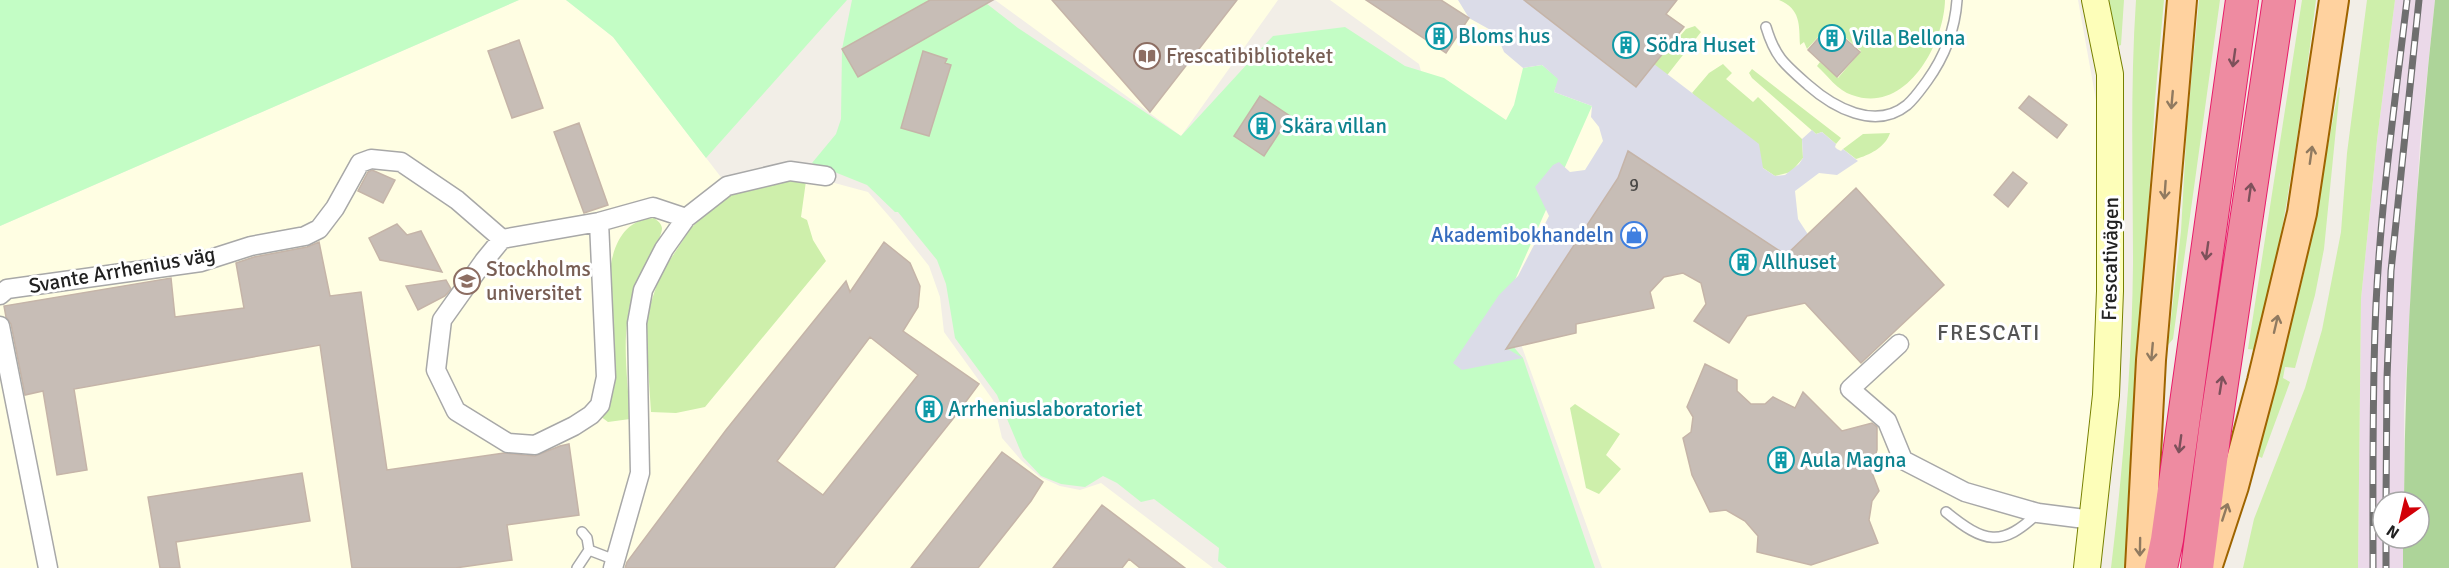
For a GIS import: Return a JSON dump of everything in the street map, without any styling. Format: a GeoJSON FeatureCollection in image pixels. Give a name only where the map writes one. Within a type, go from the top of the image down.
{"type":"FeatureCollection","features":[{"type":"Feature","properties":{"kind":"highway"},"geometry":{"type":"LineString","coordinates":[[2160,568],[2167,540],[2242,0]]}},
{"type":"Feature","properties":{"kind":"highway"},"geometry":{"type":"LineString","coordinates":[[2197,568],[2214,430],[2279,0]]}},
{"type":"Feature","properties":{"kind":"main road"},"geometry":{"type":"LineString","coordinates":[[2140,568],[2151,360],[2182,0]]}},
{"type":"Feature","properties":{"kind":"main road"},"geometry":{"type":"LineString","coordinates":[[2207,568],[2234,486],[2302,213],[2334,0]]}},
{"type":"Feature","properties":{"kind":"street","name":"Frescativägen"},"geometry":{"type":"LineString","coordinates":[[2087,568],[2106,395],[2110,291],[2110,74],[2095,0]]}},
{"type":"Feature","properties":{"kind":"street","name":"Svante Arrhenius väg"},"geometry":{"type":"LineString","coordinates":[[0,295],[7,290],[201,262],[251,246],[305,236],[319,229],[335,207],[360,163],[371,159],[401,162],[417,171],[457,200],[502,239]]}},
{"type":"Feature","properties":{"kind":"street"},"geometry":{"type":"LineString","coordinates":[[614,564],[640,473],[637,323],[642,290],[664,249],[686,218],[727,186],[790,171],[826,176]]}},
{"type":"Feature","properties":{"kind":"street"},"geometry":{"type":"LineString","coordinates":[[600,222],[606,377],[600,405],[591,415],[574,426],[535,445],[508,443],[456,411],[436,370],[442,320],[484,261],[502,239],[600,222],[653,207],[686,218]]}},
{"type":"Feature","properties":{"kind":"street"},"geometry":{"type":"LineString","coordinates":[[0,326],[48,568]]}},
{"type":"Feature","properties":{"kind":"street"},"geometry":{"type":"LineString","coordinates":[[1899,344],[1850,389],[1887,421],[1903,460],[1965,492],[2038,513],[2093,520]]}},
{"type":"Feature","properties":{"kind":"lane"},"geometry":{"type":"LineString","coordinates":[[1766,27],[1773,49],[1782,62],[1824,99],[1859,115],[1883,115],[1898,111],[1907,105],[1933,73],[1946,49],[1955,22],[1957,0]]}},
{"type":"Feature","properties":{"kind":"lane"},"geometry":{"type":"LineString","coordinates":[[1946,512],[1973,532],[1998,538],[2020,531],[2038,513]]}},
{"type":"Feature","properties":{"kind":"lane"},"geometry":{"type":"LineString","coordinates":[[578,568],[589,550],[587,538],[582,532]]}},
{"type":"Feature","properties":{"kind":"lane"},"geometry":{"type":"LineString","coordinates":[[589,550],[614,564]]}},
{"type":"Feature","properties":{"kind":"shaded area","name":"Stockholms universitet"},"geometry":{"type":"Polygon","coordinates":[[[519,0],[566,0],[613,37],[727,185],[790,171],[868,192],[929,266],[940,297],[944,332],[993,400],[1002,438],[1021,460],[1040,477],[1060,486],[1080,490],[1101,483],[1213,568],[0,568],[0,226],[519,0]]]}},
{"type":"Feature","properties":{"kind":"shaded area"},"geometry":{"type":"Polygon","coordinates":[[[995,0],[1278,0],[1181,136],[995,0]]]}},
{"type":"Feature","properties":{"kind":"shaded area"},"geometry":{"type":"Polygon","coordinates":[[[1330,0],[2078,0],[2111,184],[2080,568],[1602,568],[1471,206],[1432,111],[1419,64],[1330,0]]]}},
{"type":"Feature","properties":{"kind":"shaded area"},"geometry":{"type":"Polygon","coordinates":[[[1458,0],[1524,0],[1635,87],[1654,64],[1759,144],[1763,168],[1775,176],[1785,175],[1799,164],[1803,158],[1802,139],[1812,130],[1816,134],[1822,132],[1836,144],[1837,149],[1841,151],[1843,149],[1858,161],[1837,175],[1819,173],[1795,191],[1798,219],[1809,236],[1792,250],[1782,252],[1628,151],[1618,178],[1506,348],[1523,358],[1462,370],[1453,363],[1499,295],[1518,276],[1549,216],[1535,187],[1553,165],[1559,162],[1570,172],[1585,170],[1603,141],[1599,127],[1591,117],[1592,106],[1554,92],[1558,79],[1542,65],[1523,68],[1504,52],[1496,33],[1469,18],[1458,0]]]}},
{"type":"Feature","properties":{"kind":"shaded area"},"geometry":{"type":"Polygon","coordinates":[[[2395,0],[2435,0],[2420,143],[2404,410],[2404,490],[2371,490],[2371,550],[2403,550],[2403,568],[2358,568],[2361,299],[2377,140],[2395,0]]]}},
{"type":"Feature","properties":{"kind":"green space"},"geometry":{"type":"Polygon","coordinates":[[[0,0],[519,0],[0,226],[0,0]]]}},
{"type":"Feature","properties":{"kind":"green space"},"geometry":{"type":"Polygon","coordinates":[[[566,0],[847,0],[706,158],[613,37],[566,0]]]}},
{"type":"Feature","properties":{"kind":"green space"},"geometry":{"type":"Polygon","coordinates":[[[852,0],[982,0],[1018,28],[1181,136],[1273,36],[1345,27],[1405,66],[1444,78],[1506,120],[1514,105],[1523,68],[1542,65],[1559,79],[1554,92],[1592,106],[1495,325],[1523,358],[1595,568],[1227,568],[1218,561],[1219,548],[1154,499],[1141,502],[1117,483],[1103,476],[1085,487],[1061,484],[1041,476],[1023,457],[997,395],[955,338],[946,284],[937,260],[898,212],[895,212],[867,185],[812,163],[836,134],[841,119],[842,49],[852,0]]]}},
{"type":"Feature","properties":{"kind":"green space"},"geometry":{"type":"Polygon","coordinates":[[[1779,0],[1945,0],[1938,36],[1918,72],[1905,85],[1889,95],[1871,98],[1847,93],[1817,66],[1820,62],[1838,78],[1861,51],[1830,24],[1807,49],[1804,42],[1800,45],[1799,24],[1795,13],[1779,0]]]}},
{"type":"Feature","properties":{"kind":"green space"},"geometry":{"type":"Polygon","coordinates":[[[2107,0],[2124,0],[2121,45],[2118,46],[2107,0]]]}},
{"type":"Feature","properties":{"kind":"green space"},"geometry":{"type":"Polygon","coordinates":[[[2136,0],[2164,0],[2155,100],[2128,547],[2125,568],[2111,568],[2123,454],[2131,340],[2132,99],[2136,0]]]}},
{"type":"Feature","properties":{"kind":"green space"},"geometry":{"type":"Polygon","coordinates":[[[2199,0],[2220,0],[2173,339],[2168,345],[2181,231],[2187,125],[2199,0]]]}},
{"type":"Feature","properties":{"kind":"green space"},"geometry":{"type":"Polygon","coordinates":[[[2302,0],[2316,0],[2297,141],[2268,298],[2255,350],[2248,349],[2302,0]]]}},
{"type":"Feature","properties":{"kind":"green space"},"geometry":{"type":"Polygon","coordinates":[[[2367,0],[2395,0],[2377,140],[2361,299],[2358,568],[2243,568],[2254,519],[2305,388],[2322,330],[2341,232],[2347,153],[2367,0]]]}},
{"type":"Feature","properties":{"kind":"green space"},"geometry":{"type":"Polygon","coordinates":[[[2435,0],[2449,0],[2449,568],[2403,568],[2403,550],[2431,550],[2431,490],[2404,490],[2410,313],[2423,125],[2435,0]]]}},
{"type":"Feature","properties":{"kind":"green space"},"geometry":{"type":"Polygon","coordinates":[[[1695,26],[1701,32],[1650,97],[1636,87],[1678,34],[1680,36],[1686,29],[1695,26]]]}},
{"type":"Feature","properties":{"kind":"green space"},"geometry":{"type":"Polygon","coordinates":[[[1723,64],[1732,73],[1726,79],[1753,102],[1758,97],[1802,139],[1803,158],[1791,172],[1775,176],[1763,168],[1692,93],[1709,73],[1723,64]]]}},
{"type":"Feature","properties":{"kind":"green space"},"geometry":{"type":"Polygon","coordinates":[[[1752,69],[1841,138],[1836,144],[1822,132],[1816,134],[1752,78],[1749,73],[1752,69]]]}},
{"type":"Feature","properties":{"kind":"green space"},"geometry":{"type":"Polygon","coordinates":[[[2339,87],[2324,249],[2315,295],[2295,368],[2285,367],[2283,378],[2290,382],[2262,458],[2258,456],[2304,273],[2339,87]]]}},
{"type":"Feature","properties":{"kind":"green space"},"geometry":{"type":"Polygon","coordinates":[[[1890,133],[1880,147],[1856,159],[1843,149],[1863,134],[1890,133]]]}},
{"type":"Feature","properties":{"kind":"green space"},"geometry":{"type":"Polygon","coordinates":[[[783,180],[806,181],[801,217],[807,220],[813,240],[826,261],[705,407],[676,413],[651,412],[645,321],[660,275],[691,228],[711,209],[736,192],[783,180]]]}},
{"type":"Feature","properties":{"kind":"green space"},"geometry":{"type":"Polygon","coordinates":[[[654,218],[661,225],[661,233],[635,288],[627,325],[626,357],[630,419],[608,422],[600,416],[611,398],[614,386],[608,304],[613,256],[621,237],[634,224],[654,218]]]}},
{"type":"Feature","properties":{"kind":"green space"},"geometry":{"type":"Polygon","coordinates":[[[1575,404],[1620,434],[1606,455],[1621,469],[1599,494],[1586,488],[1570,408],[1575,404]]]}},
{"type":"Feature","properties":{"kind":"building"},"geometry":{"type":"Polygon","coordinates":[[[930,0],[993,0],[858,77],[842,49],[930,0]]]}},
{"type":"Feature","properties":{"kind":"building","name":"Frescatibiblioteket"},"geometry":{"type":"Polygon","coordinates":[[[1052,0],[1237,0],[1150,112],[1052,0]]]}},
{"type":"Feature","properties":{"kind":"building","name":"Bloms hus"},"geometry":{"type":"Polygon","coordinates":[[[1366,0],[1441,0],[1469,18],[1446,53],[1366,0]]]}},
{"type":"Feature","properties":{"kind":"building","name":"Södra Huset"},"geometry":{"type":"Polygon","coordinates":[[[1524,0],[1677,0],[1666,14],[1684,27],[1636,87],[1524,0]]]}},
{"type":"Feature","properties":{"kind":"building","name":"Villa Bellona"},"geometry":{"type":"Polygon","coordinates":[[[1830,25],[1860,52],[1837,77],[1808,50],[1830,25]]]}},
{"type":"Feature","properties":{"kind":"building"},"geometry":{"type":"Polygon","coordinates":[[[519,40],[543,108],[512,118],[488,51],[519,40]]]}},
{"type":"Feature","properties":{"kind":"building"},"geometry":{"type":"Polygon","coordinates":[[[923,51],[947,59],[945,63],[951,65],[929,136],[901,128],[923,51]]]}},
{"type":"Feature","properties":{"kind":"building","name":"Skära villan"},"geometry":{"type":"Polygon","coordinates":[[[1260,96],[1290,116],[1264,156],[1234,136],[1260,96]]]}},
{"type":"Feature","properties":{"kind":"building"},"geometry":{"type":"Polygon","coordinates":[[[2029,96],[2067,125],[2057,138],[2019,108],[2029,96]]]}},
{"type":"Feature","properties":{"kind":"building"},"geometry":{"type":"Polygon","coordinates":[[[579,123],[608,205],[584,213],[554,132],[579,123]]]}},
{"type":"Feature","properties":{"kind":"building","name":"Allhuset"},"geometry":{"type":"Polygon","coordinates":[[[1628,151],[1786,255],[1856,188],[1944,285],[1861,363],[1805,303],[1747,316],[1729,343],[1694,321],[1706,304],[1701,283],[1683,273],[1664,277],[1650,292],[1654,308],[1576,324],[1576,333],[1506,349],[1618,178],[1628,151]]]}},
{"type":"Feature","properties":{"kind":"building"},"geometry":{"type":"Polygon","coordinates":[[[372,170],[395,180],[383,203],[358,191],[368,172],[372,170]]]}},
{"type":"Feature","properties":{"kind":"building"},"geometry":{"type":"Polygon","coordinates":[[[2013,172],[2027,183],[2008,207],[1994,195],[2013,172]]]}},
{"type":"Feature","properties":{"kind":"building"},"geometry":{"type":"Polygon","coordinates":[[[397,224],[407,235],[421,231],[442,272],[380,260],[369,238],[397,224]]]}},
{"type":"Feature","properties":{"kind":"building"},"geometry":{"type":"Polygon","coordinates":[[[319,242],[330,296],[361,292],[387,470],[504,453],[535,456],[569,444],[579,515],[507,525],[512,560],[455,568],[352,568],[320,345],[74,389],[87,470],[57,475],[43,391],[25,395],[11,324],[6,317],[4,306],[171,278],[175,317],[244,308],[236,263],[254,257],[307,247],[319,242]]]}},
{"type":"Feature","properties":{"kind":"building","name":"Arrheniuslaboratoriet"},"geometry":{"type":"Polygon","coordinates":[[[884,242],[910,263],[920,286],[918,307],[903,331],[979,384],[834,568],[625,568],[627,562],[726,430],[846,281],[850,292],[884,242]],[[870,337],[777,461],[823,495],[918,375],[870,337]]]}},
{"type":"Feature","properties":{"kind":"building"},"geometry":{"type":"Polygon","coordinates":[[[446,280],[451,289],[445,296],[418,310],[406,286],[446,280]]]}},
{"type":"Feature","properties":{"kind":"building","name":"Aula Magna"},"geometry":{"type":"Polygon","coordinates":[[[1705,364],[1737,380],[1737,391],[1751,404],[1765,404],[1773,397],[1795,408],[1803,392],[1842,431],[1872,423],[1877,427],[1877,450],[1871,470],[1879,491],[1872,501],[1869,520],[1878,543],[1811,565],[1757,552],[1758,536],[1745,521],[1726,510],[1710,512],[1692,475],[1683,438],[1691,432],[1693,417],[1687,407],[1705,364]]]}},
{"type":"Feature","properties":{"kind":"building"},"geometry":{"type":"Polygon","coordinates":[[[1002,452],[1043,482],[1031,501],[978,568],[911,568],[1002,452]]]}},
{"type":"Feature","properties":{"kind":"building"},"geometry":{"type":"Polygon","coordinates":[[[302,473],[310,521],[176,542],[180,568],[160,568],[148,497],[302,473]]]}},
{"type":"Feature","properties":{"kind":"building"},"geometry":{"type":"Polygon","coordinates":[[[1102,505],[1185,568],[1140,568],[1129,559],[1122,568],[1053,568],[1102,505]]]}},
{"type":"Feature","properties":{"kind":"railway"},"geometry":{"type":"LineString","coordinates":[[2373,568],[2374,370],[2378,266],[2407,0]]}},
{"type":"Feature","properties":{"kind":"railway"},"geometry":{"type":"LineString","coordinates":[[2386,490],[2391,271],[2419,0]]}},
{"type":"Feature","properties":{"kind":"railway"},"geometry":{"type":"LineString","coordinates":[[2386,550],[2386,568]]}},
{"type":"Feature","properties":{"kind":"place","name":"Bloms hus"},"geometry":{"type":"Point","coordinates":[1439,36]}},
{"type":"Feature","properties":{"kind":"place","name":"Villa Bellona"},"geometry":{"type":"Point","coordinates":[1832,38]}},
{"type":"Feature","properties":{"kind":"place","name":"Södra Huset"},"geometry":{"type":"Point","coordinates":[1626,45]}},
{"type":"Feature","properties":{"kind":"place","name":"Frescatibiblioteket"},"geometry":{"type":"Point","coordinates":[1147,56]}},
{"type":"Feature","properties":{"kind":"place","name":"Skära villan"},"geometry":{"type":"Point","coordinates":[1262,126]}},
{"type":"Feature","properties":{"kind":"place","name":"Akademibokhandeln"},"geometry":{"type":"Point","coordinates":[1634,235]}},
{"type":"Feature","properties":{"kind":"place","name":"Allhuset"},"geometry":{"type":"Point","coordinates":[1743,262]}},
{"type":"Feature","properties":{"kind":"place","name":"Stockholms universitet"},"geometry":{"type":"Point","coordinates":[467,281]}},
{"type":"Feature","properties":{"kind":"place","name":"Arrheniuslaboratoriet"},"geometry":{"type":"Point","coordinates":[929,409]}},
{"type":"Feature","properties":{"kind":"place","name":"Aula Magna"},"geometry":{"type":"Point","coordinates":[1781,460]}},
{"type":"Feature","properties":{"kind":"district","name":"FRESCATI"},"geometry":{"type":"Point","coordinates":[1989,332]}}]}
